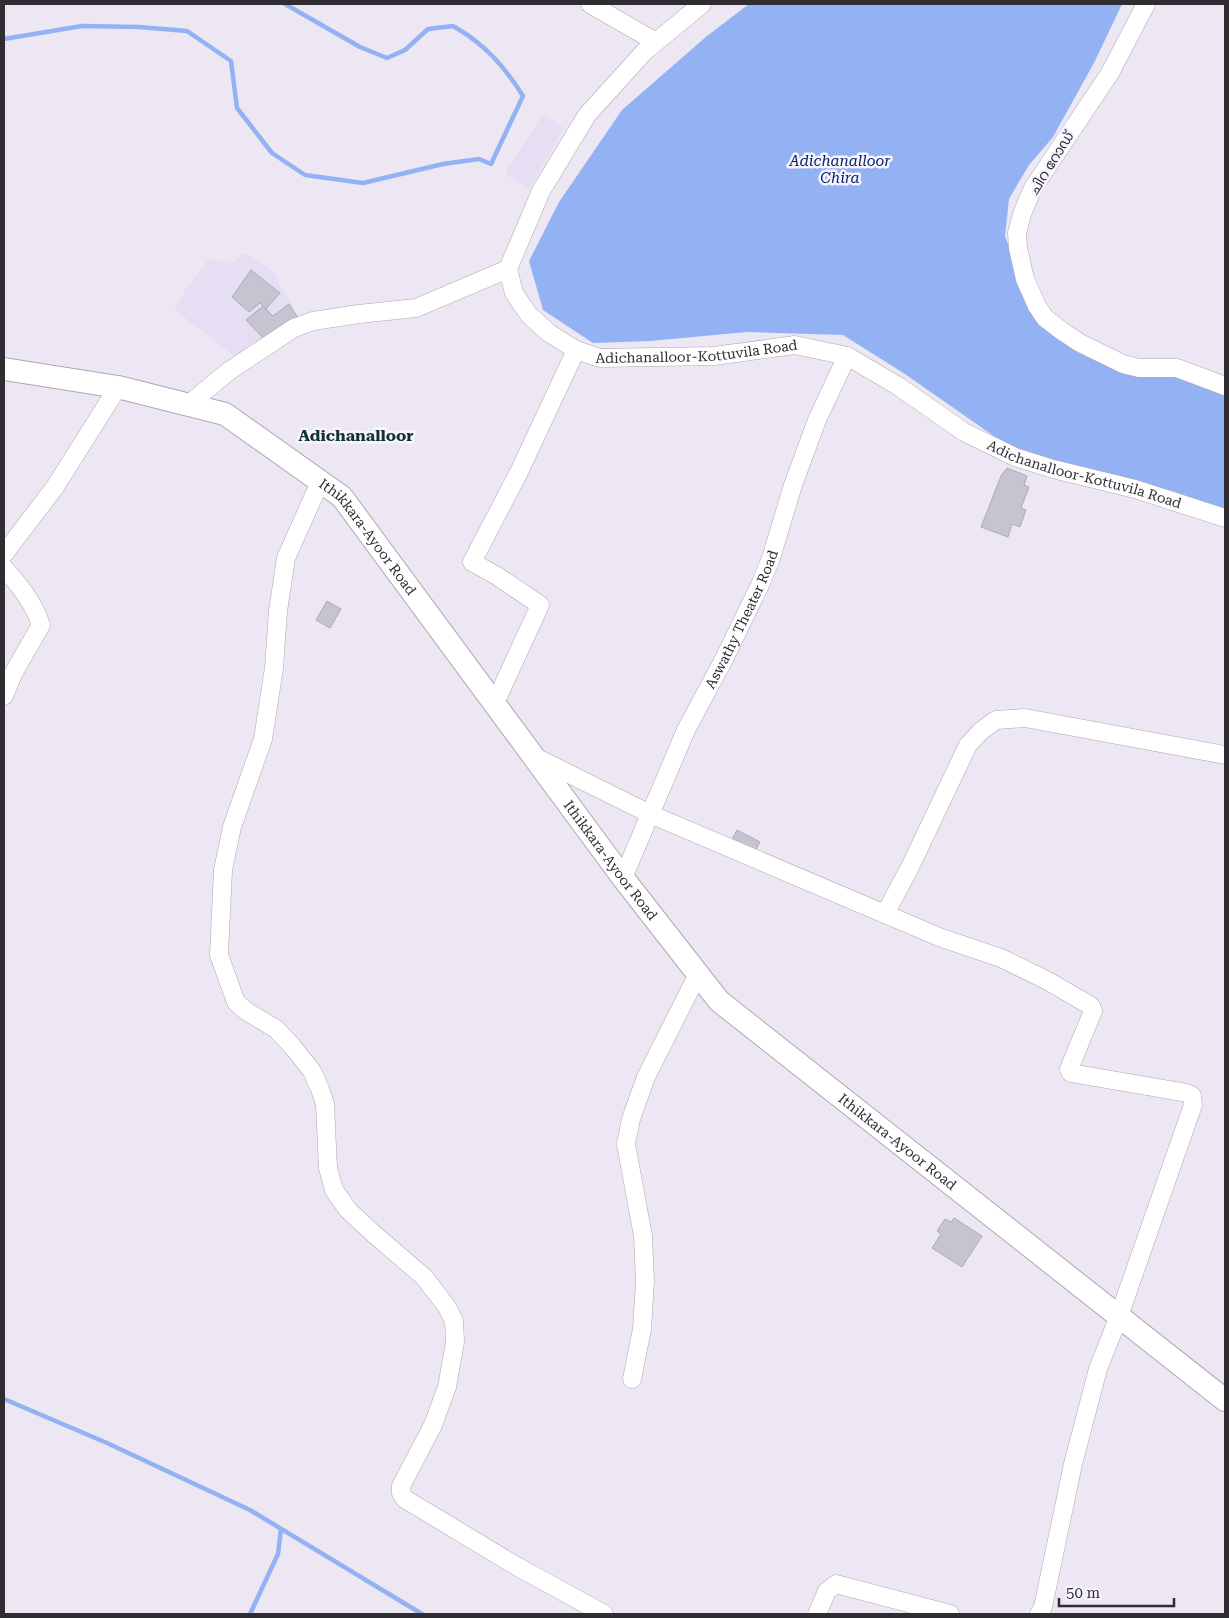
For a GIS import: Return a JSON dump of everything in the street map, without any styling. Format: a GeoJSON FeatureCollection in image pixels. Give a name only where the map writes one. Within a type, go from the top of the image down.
{"type":"FeatureCollection","features":[{"type":"Feature","properties":{"kind":"main road","name":"Ithikkara-Ayoor Road"},"geometry":{"type":"LineString","coordinates":[[4,369],[118,386],[225,414],[342,497],[623,878],[719,1002],[1225,1400]]}},
{"type":"Feature","properties":{"kind":"street"},"geometry":{"type":"LineString","coordinates":[[590,4],[656,42]]}},
{"type":"Feature","properties":{"kind":"street"},"geometry":{"type":"LineString","coordinates":[[188,404],[229,371],[294,328],[312,321],[416,308],[508,269],[541,191],[587,115],[645,51],[702,4]]}},
{"type":"Feature","properties":{"kind":"street","name":"ചിറ റോഡ്"},"geometry":{"type":"LineString","coordinates":[[1146,4],[1110,73],[1033,188],[1022,214],[1017,233],[1018,248],[1025,279],[1037,306],[1045,318],[1074,339],[1124,364],[1139,368],[1177,368],[1225,386]]}},
{"type":"Feature","properties":{"kind":"street","name":"Adichanalloor-Kottuvila Road"},"geometry":{"type":"LineString","coordinates":[[508,269],[514,294],[529,315],[550,333],[576,350],[600,358],[714,356],[795,345],[847,356],[898,386],[964,432],[1015,458],[1135,489],[1225,518]]}},
{"type":"Feature","properties":{"kind":"street"},"geometry":{"type":"LineString","coordinates":[[495,703],[540,605],[497,576],[472,562],[519,472],[576,350]]}},
{"type":"Feature","properties":{"kind":"street","name":"Aswathy Theater Road"},"geometry":{"type":"LineString","coordinates":[[623,878],[686,730],[724,659],[760,585],[793,485],[814,429],[847,356]]}},
{"type":"Feature","properties":{"kind":"street"},"geometry":{"type":"LineString","coordinates":[[4,554],[55,487],[118,386]]}},
{"type":"Feature","properties":{"kind":"street"},"geometry":{"type":"LineString","coordinates":[[320,482],[286,558],[278,611],[274,668],[263,739],[232,828],[224,870],[220,955],[236,1002],[246,1011],[276,1029],[312,1071],[326,1104],[328,1168],[334,1190],[348,1210],[424,1277],[447,1307],[454,1321],[455,1342],[447,1387],[433,1425],[401,1486],[401,1493],[404,1499],[518,1567],[604,1614]]}},
{"type":"Feature","properties":{"kind":"street"},"geometry":{"type":"LineString","coordinates":[[4,568],[20,586],[39,617],[41,625],[14,672],[4,696]]}},
{"type":"Feature","properties":{"kind":"street"},"geometry":{"type":"LineString","coordinates":[[885,914],[910,867],[968,745],[981,731],[996,720],[1025,718],[1225,755]]}},
{"type":"Feature","properties":{"kind":"street"},"geometry":{"type":"LineString","coordinates":[[533,756],[650,814],[939,937],[1001,958],[1048,981],[1091,1006],[1093,1011],[1069,1069],[1071,1073],[1179,1092],[1192,1096],[1193,1105],[1119,1316],[1098,1369],[1073,1464],[1053,1562],[1040,1614]]}},
{"type":"Feature","properties":{"kind":"street"},"geometry":{"type":"LineString","coordinates":[[632,1379],[642,1329],[645,1281],[643,1236],[626,1144],[631,1119],[646,1076],[698,974]]}},
{"type":"Feature","properties":{"kind":"street"},"geometry":{"type":"LineString","coordinates":[[817,1614],[827,1591],[836,1584],[950,1614]]}},
{"type":"Feature","properties":{"kind":"shaded area"},"geometry":{"type":"Polygon","coordinates":[[[543,114],[564,128],[529,189],[505,174],[543,114]]]}},
{"type":"Feature","properties":{"kind":"shaded area"},"geometry":{"type":"Polygon","coordinates":[[[245,253],[273,272],[301,321],[236,358],[174,309],[209,258],[230,264],[245,253]]]}},
{"type":"Feature","properties":{"kind":"water","name":"Adichanalloor Chira"},"geometry":{"type":"Polygon","coordinates":[[[749,4],[1122,4],[1095,61],[1053,137],[1029,165],[1009,199],[1005,236],[1027,296],[1053,333],[1186,377],[1225,395],[1225,510],[1173,491],[1076,467],[1008,446],[905,374],[843,335],[747,332],[650,341],[593,343],[543,310],[529,261],[559,202],[622,110],[707,36],[749,4]]]}},
{"type":"Feature","properties":{"kind":"building"},"geometry":{"type":"Polygon","coordinates":[[[251,270],[280,293],[266,309],[260,303],[249,312],[232,297],[251,270]]]}},
{"type":"Feature","properties":{"kind":"building"},"geometry":{"type":"Polygon","coordinates":[[[289,304],[298,318],[265,340],[246,320],[263,306],[273,316],[289,304]]]}},
{"type":"Feature","properties":{"kind":"building"},"geometry":{"type":"Polygon","coordinates":[[[1007,468],[1027,476],[1024,485],[1029,487],[1021,508],[1026,510],[1020,527],[1012,524],[1008,537],[981,527],[1001,476],[1007,468]]]}},
{"type":"Feature","properties":{"kind":"building"},"geometry":{"type":"Polygon","coordinates":[[[327,601],[341,609],[330,628],[316,620],[327,601]]]}},
{"type":"Feature","properties":{"kind":"building"},"geometry":{"type":"Polygon","coordinates":[[[737,830],[760,842],[753,855],[730,843],[737,830]]]}},
{"type":"Feature","properties":{"kind":"building"},"geometry":{"type":"Polygon","coordinates":[[[954,1218],[982,1236],[962,1267],[932,1248],[941,1234],[937,1231],[945,1219],[951,1222],[954,1218]]]}},
{"type":"Feature","properties":{"kind":"waterway"},"geometry":{"type":"LineString","coordinates":[[4,39],[82,26],[139,27],[187,31],[231,61],[237,108],[272,153],[305,175],[363,183],[443,164],[479,159],[491,164],[523,96],[501,65],[475,40],[453,26],[428,29],[405,50],[387,58],[360,47],[285,4]]}},
{"type":"Feature","properties":{"kind":"waterway"},"geometry":{"type":"LineString","coordinates":[[4,1399],[107,1443],[250,1510],[422,1614]]}},
{"type":"Feature","properties":{"kind":"waterway"},"geometry":{"type":"LineString","coordinates":[[250,1614],[278,1554],[281,1529]]}},
{"type":"Feature","properties":{"kind":"district","name":"Adichanalloor"},"geometry":{"type":"Point","coordinates":[356,435]}}]}
